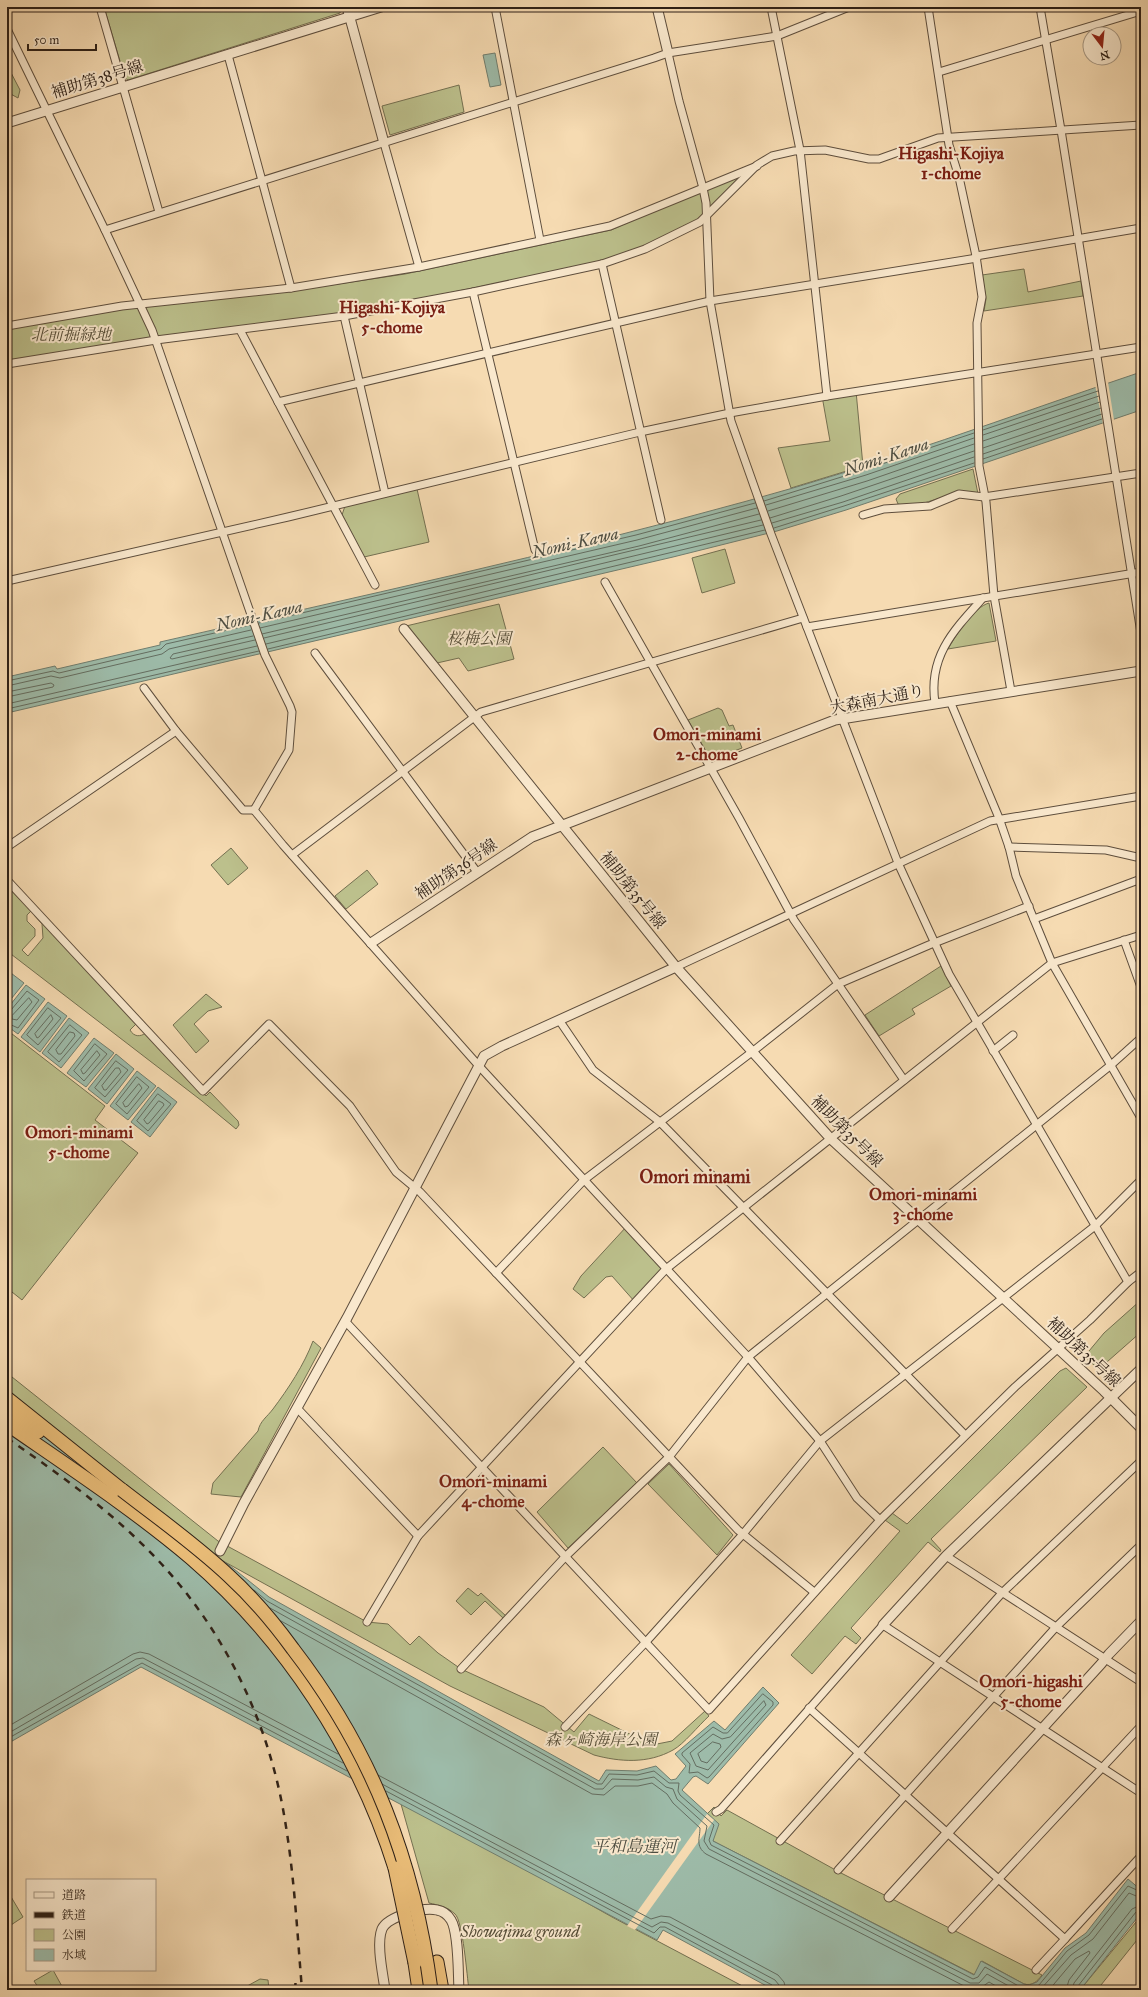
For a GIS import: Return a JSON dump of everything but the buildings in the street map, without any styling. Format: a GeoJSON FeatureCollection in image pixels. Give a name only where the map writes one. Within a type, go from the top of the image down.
{"type":"FeatureCollection","features":[{"type":"Feature","properties":{"kind":"highway"},"geometry":{"type":"LineString","coordinates":[[7,1398],[200,1550],[230,1576],[255,1603],[304,1663],[342,1720],[359,1749],[388,1814],[430,1936],[442,1990]]}},
{"type":"Feature","properties":{"kind":"highway"},"geometry":{"type":"LineString","coordinates":[[7,1411],[122,1490]]}},
{"type":"Feature","properties":{"kind":"highway"},"geometry":{"type":"LineString","coordinates":[[7,1424],[113,1498],[192,1559],[246,1612],[294,1670],[327,1719],[348,1755],[376,1818],[394,1868],[415,1963],[419,1990]]}},
{"type":"Feature","properties":{"kind":"highway"},"geometry":{"type":"LineString","coordinates":[[412,1886],[423,1936],[431,1990]]}},
{"type":"Feature","properties":{"kind":"highway"},"geometry":{"type":"LineString","coordinates":[[415,1963],[415,1990]]}},
{"type":"Feature","properties":{"kind":"street"},"geometry":{"type":"LineString","coordinates":[[100,7],[159,212]]}},
{"type":"Feature","properties":{"kind":"street"},"geometry":{"type":"LineString","coordinates":[[347,7],[419,267]]}},
{"type":"Feature","properties":{"kind":"street","name":"補助第38号線"},"geometry":{"type":"LineString","coordinates":[[7,29],[46,111],[381,7]]}},
{"type":"Feature","properties":{"kind":"street"},"geometry":{"type":"LineString","coordinates":[[495,7],[540,240]]}},
{"type":"Feature","properties":{"kind":"street"},"geometry":{"type":"LineString","coordinates":[[657,7],[679,101],[703,188],[706,216],[710,301],[730,413],[757,497],[898,863],[949,974],[976,1023],[1128,1282]]}},
{"type":"Feature","properties":{"kind":"street"},"geometry":{"type":"LineString","coordinates":[[771,7],[800,150],[827,396]]}},
{"type":"Feature","properties":{"kind":"street"},"geometry":{"type":"LineString","coordinates":[[106,230],[159,212],[384,143],[668,53],[777,36],[848,7]]}},
{"type":"Feature","properties":{"kind":"street"},"geometry":{"type":"LineString","coordinates":[[928,7],[949,138],[977,257],[982,297],[977,323],[978,466],[984,498],[994,596],[1011,691]]}},
{"type":"Feature","properties":{"kind":"street"},"geometry":{"type":"LineString","coordinates":[[1040,7],[1102,383],[1141,633]]}},
{"type":"Feature","properties":{"kind":"street"},"geometry":{"type":"LineString","coordinates":[[939,72],[1141,11]]}},
{"type":"Feature","properties":{"kind":"street"},"geometry":{"type":"LineString","coordinates":[[228,55],[291,288]]}},
{"type":"Feature","properties":{"kind":"street"},"geometry":{"type":"LineString","coordinates":[[7,123],[46,111],[106,230],[156,340],[265,655],[292,712],[291,747],[254,810]]}},
{"type":"Feature","properties":{"kind":"street"},"geometry":{"type":"LineString","coordinates":[[7,364],[156,340],[344,316],[473,292],[602,264],[645,249],[700,222],[758,166],[772,156],[800,150],[825,150],[869,159],[879,158],[938,138],[1141,125]]}},
{"type":"Feature","properties":{"kind":"street"},"geometry":{"type":"LineString","coordinates":[[7,326],[140,304],[291,288],[419,267],[610,226],[758,166]]}},
{"type":"Feature","properties":{"kind":"street"},"geometry":{"type":"LineString","coordinates":[[278,402],[487,355],[710,301],[977,257],[1141,228]]}},
{"type":"Feature","properties":{"kind":"street"},"geometry":{"type":"LineString","coordinates":[[602,264],[661,520]]}},
{"type":"Feature","properties":{"kind":"street"},"geometry":{"type":"LineString","coordinates":[[473,292],[535,550]]}},
{"type":"Feature","properties":{"kind":"street"},"geometry":{"type":"LineString","coordinates":[[344,316],[385,493]]}},
{"type":"Feature","properties":{"kind":"street"},"geometry":{"type":"LineString","coordinates":[[240,330],[375,585]]}},
{"type":"Feature","properties":{"kind":"street"},"geometry":{"type":"LineString","coordinates":[[7,581],[222,532],[640,432],[730,413],[1141,346]]}},
{"type":"Feature","properties":{"kind":"street"},"geometry":{"type":"LineString","coordinates":[[862,515],[884,509],[930,506],[959,494],[984,498],[1141,473]]}},
{"type":"Feature","properties":{"kind":"street"},"geometry":{"type":"LineString","coordinates":[[807,627],[1141,572]]}},
{"type":"Feature","properties":{"kind":"street"},"geometry":{"type":"LineString","coordinates":[[605,582],[711,768],[791,913],[904,1080]]}},
{"type":"Feature","properties":{"kind":"street"},"geometry":{"type":"LineString","coordinates":[[935,703],[933,683],[943,648],[957,626],[983,598]]}},
{"type":"Feature","properties":{"kind":"street"},"geometry":{"type":"LineString","coordinates":[[292,855],[473,717],[488,709],[803,618]]}},
{"type":"Feature","properties":{"kind":"street","name":"補助第35号線"},"geometry":{"type":"LineString","coordinates":[[404,629],[473,717],[676,967],[831,1139],[1058,1348],[1141,1428]]}},
{"type":"Feature","properties":{"kind":"street"},"geometry":{"type":"LineString","coordinates":[[315,653],[477,872]]}},
{"type":"Feature","properties":{"kind":"street","name":"大森南大通り"},"geometry":{"type":"LineString","coordinates":[[562,826],[843,718],[1141,671]]}},
{"type":"Feature","properties":{"kind":"street"},"geometry":{"type":"LineString","coordinates":[[144,688],[176,731],[243,810],[254,810],[479,1066],[748,1357],[820,1441],[857,1498],[880,1520]]}},
{"type":"Feature","properties":{"kind":"street"},"geometry":{"type":"LineString","coordinates":[[950,701],[999,818],[1009,847],[1016,876],[1052,963],[1141,1118]]}},
{"type":"Feature","properties":{"kind":"street"},"geometry":{"type":"LineString","coordinates":[[7,847],[176,731]]}},
{"type":"Feature","properties":{"kind":"street"},"geometry":{"type":"LineString","coordinates":[[220,1551],[244,1503],[345,1321],[414,1186],[484,1056],[898,863],[999,818],[1141,796]]}},
{"type":"Feature","properties":{"kind":"street","name":"補助第36号線"},"geometry":{"type":"LineString","coordinates":[[371,944],[477,872],[532,837],[562,826]]}},
{"type":"Feature","properties":{"kind":"street"},"geometry":{"type":"LineString","coordinates":[[1009,847],[1106,850],[1141,858]]}},
{"type":"Feature","properties":{"kind":"street"},"geometry":{"type":"LineString","coordinates":[[1034,919],[1141,879]]}},
{"type":"Feature","properties":{"kind":"street"},"geometry":{"type":"LineString","coordinates":[[7,880],[203,1091],[269,1024],[350,1106],[396,1172],[414,1186],[669,1457],[743,1534],[814,1592]]}},
{"type":"Feature","properties":{"kind":"street"},"geometry":{"type":"LineString","coordinates":[[496,1273],[584,1180],[752,1052],[838,984],[934,942],[1029,906]]}},
{"type":"Feature","properties":{"kind":"street"},"geometry":{"type":"LineString","coordinates":[[367,1622],[418,1536],[666,1269],[1052,963],[1141,935]]}},
{"type":"Feature","properties":{"kind":"street"},"geometry":{"type":"LineString","coordinates":[[1124,940],[1141,987]]}},
{"type":"Feature","properties":{"kind":"street"},"geometry":{"type":"LineString","coordinates":[[560,1020],[593,1070],[660,1122],[965,1435]]}},
{"type":"Feature","properties":{"kind":"street"},"geometry":{"type":"LineString","coordinates":[[993,1051],[1013,1036]]}},
{"type":"Feature","properties":{"kind":"street"},"geometry":{"type":"LineString","coordinates":[[461,1669],[565,1558],[669,1457],[748,1357],[826,1293],[919,1221],[1111,1065],[1141,1038]]}},
{"type":"Feature","properties":{"kind":"street"},"geometry":{"type":"LineString","coordinates":[[566,1728],[743,1534],[820,1441],[1095,1226],[1141,1180]]}},
{"type":"Feature","properties":{"kind":"street"},"geometry":{"type":"LineString","coordinates":[[345,1321],[565,1558],[709,1710],[880,1520],[1015,1387],[1090,1320],[1128,1282],[1141,1272]]}},
{"type":"Feature","properties":{"kind":"street"},"geometry":{"type":"LineString","coordinates":[[716,1812],[722,1809],[809,1708],[946,1556],[1141,1369]]}},
{"type":"Feature","properties":{"kind":"street"},"geometry":{"type":"LineString","coordinates":[[297,1408],[418,1536]]}},
{"type":"Feature","properties":{"kind":"street"},"geometry":{"type":"LineString","coordinates":[[780,1841],[1002,1593],[1141,1460]]}},
{"type":"Feature","properties":{"kind":"street"},"geometry":{"type":"LineString","coordinates":[[838,1870],[1056,1627],[1141,1545]]}},
{"type":"Feature","properties":{"kind":"street"},"geometry":{"type":"LineString","coordinates":[[946,1556],[1141,1682]]}},
{"type":"Feature","properties":{"kind":"street"},"geometry":{"type":"LineString","coordinates":[[889,1897],[949,1834],[1109,1654],[1141,1621]]}},
{"type":"Feature","properties":{"kind":"street"},"geometry":{"type":"LineString","coordinates":[[883,1625],[1141,1793]]}},
{"type":"Feature","properties":{"kind":"street"},"geometry":{"type":"LineString","coordinates":[[809,1708],[1065,1939]]}},
{"type":"Feature","properties":{"kind":"street"},"geometry":{"type":"LineString","coordinates":[[952,1929],[1141,1726]]}},
{"type":"Feature","properties":{"kind":"street"},"geometry":{"type":"LineString","coordinates":[[1036,1970],[1141,1856]]}},
{"type":"Feature","properties":{"kind":"street"},"geometry":{"type":"LineString","coordinates":[[385,1990],[380,1943],[384,1927],[395,1917],[432,1909],[447,1915],[454,1926],[459,1990]]}},
{"type":"Feature","properties":{"kind":"green space"},"geometry":{"type":"Polygon","coordinates":[[[104,7],[342,7],[340,13],[128,80],[125,78],[104,7]]]}},
{"type":"Feature","properties":{"kind":"green space"},"geometry":{"type":"Polygon","coordinates":[[[7,65],[20,90],[18,98],[7,92],[7,65]]]}},
{"type":"Feature","properties":{"kind":"green space"},"geometry":{"type":"Polygon","coordinates":[[[459,85],[464,112],[390,135],[382,106],[459,85]]]}},
{"type":"Feature","properties":{"kind":"green space","name":"北前掘緑地"},"geometry":{"type":"Polygon","coordinates":[[[748,170],[699,219],[644,247],[602,262],[364,310],[7,362],[7,328],[136,307],[291,291],[405,274],[611,230],[748,170]]]}},
{"type":"Feature","properties":{"kind":"green space"},"geometry":{"type":"Polygon","coordinates":[[[1024,269],[1028,292],[1081,281],[1083,296],[984,311],[986,299],[982,275],[1024,269]]]}},
{"type":"Feature","properties":{"kind":"green space"},"geometry":{"type":"Polygon","coordinates":[[[856,391],[863,466],[791,488],[778,448],[830,441],[822,396],[856,391]]]}},
{"type":"Feature","properties":{"kind":"green space"},"geometry":{"type":"Polygon","coordinates":[[[973,469],[978,494],[951,495],[916,505],[898,504],[896,499],[900,494],[973,469]]]}},
{"type":"Feature","properties":{"kind":"green space"},"geometry":{"type":"Polygon","coordinates":[[[417,489],[429,542],[364,557],[342,515],[345,506],[417,489]]]}},
{"type":"Feature","properties":{"kind":"green space"},"geometry":{"type":"Polygon","coordinates":[[[725,549],[735,583],[702,593],[692,558],[725,549]]]}},
{"type":"Feature","properties":{"kind":"green space"},"geometry":{"type":"Polygon","coordinates":[[[989,603],[996,641],[948,649],[961,629],[977,610],[989,603]]]}},
{"type":"Feature","properties":{"kind":"green space","name":"桜梅公園"},"geometry":{"type":"Polygon","coordinates":[[[499,604],[514,659],[468,671],[459,658],[437,663],[406,626],[499,604]]]}},
{"type":"Feature","properties":{"kind":"green space"},"geometry":{"type":"Polygon","coordinates":[[[718,708],[722,710],[729,726],[733,725],[742,748],[711,760],[688,720],[718,708]]]}},
{"type":"Feature","properties":{"kind":"green space"},"geometry":{"type":"Polygon","coordinates":[[[231,848],[248,868],[228,885],[211,865],[231,848]]]}},
{"type":"Feature","properties":{"kind":"green space"},"geometry":{"type":"Polygon","coordinates":[[[367,870],[378,884],[346,909],[335,896],[367,870]]]}},
{"type":"Feature","properties":{"kind":"green space"},"geometry":{"type":"Polygon","coordinates":[[[7,886],[31,911],[27,915],[27,921],[35,929],[35,936],[22,950],[28,956],[43,938],[42,924],[34,915],[35,914],[137,1023],[130,1030],[133,1034],[137,1036],[146,1033],[206,1096],[210,1092],[238,1121],[239,1125],[236,1129],[202,1101],[7,951],[7,886]]]}},
{"type":"Feature","properties":{"kind":"green space"},"geometry":{"type":"Polygon","coordinates":[[[941,966],[951,986],[912,1009],[915,1014],[879,1036],[865,1015],[941,966]]]}},
{"type":"Feature","properties":{"kind":"green space"},"geometry":{"type":"Polygon","coordinates":[[[206,994],[222,1007],[208,1011],[194,1024],[209,1041],[196,1053],[173,1025],[206,994]]]}},
{"type":"Feature","properties":{"kind":"green space"},"geometry":{"type":"Polygon","coordinates":[[[7,1030],[105,1106],[95,1120],[138,1153],[22,1300],[7,1288],[7,1030]]]}},
{"type":"Feature","properties":{"kind":"green space"},"geometry":{"type":"Polygon","coordinates":[[[627,1226],[666,1269],[635,1302],[612,1276],[606,1277],[584,1298],[573,1289],[581,1276],[627,1226]]]}},
{"type":"Feature","properties":{"kind":"green space"},"geometry":{"type":"Polygon","coordinates":[[[1141,1300],[1141,1332],[1099,1369],[1084,1357],[1104,1333],[1141,1300]]]}},
{"type":"Feature","properties":{"kind":"green space"},"geometry":{"type":"Polygon","coordinates":[[[313,1341],[321,1348],[241,1497],[211,1494],[213,1483],[258,1431],[262,1422],[290,1385],[305,1359],[313,1341]]]}},
{"type":"Feature","properties":{"kind":"green space"},"geometry":{"type":"Polygon","coordinates":[[[1066,1368],[1087,1387],[931,1539],[941,1550],[940,1552],[928,1542],[851,1628],[861,1638],[856,1644],[845,1636],[812,1674],[791,1655],[900,1531],[885,1520],[892,1513],[907,1524],[1060,1371],[1066,1368]]]}},
{"type":"Feature","properties":{"kind":"green space","name":"森ヶ崎海岸公園"},"geometry":{"type":"Polygon","coordinates":[[[7,1373],[218,1541],[367,1622],[388,1624],[410,1645],[419,1636],[438,1653],[461,1669],[544,1707],[574,1732],[589,1714],[652,1745],[672,1741],[705,1711],[709,1716],[682,1744],[663,1755],[644,1760],[614,1759],[594,1755],[450,1686],[214,1556],[7,1390],[7,1373]]]}},
{"type":"Feature","properties":{"kind":"green space"},"geometry":{"type":"Polygon","coordinates":[[[603,1447],[637,1483],[568,1548],[537,1512],[603,1447]]]}},
{"type":"Feature","properties":{"kind":"green space"},"geometry":{"type":"Polygon","coordinates":[[[669,1464],[733,1535],[717,1555],[648,1484],[669,1464]]]}},
{"type":"Feature","properties":{"kind":"green space"},"geometry":{"type":"Polygon","coordinates":[[[468,1588],[478,1596],[481,1593],[506,1616],[504,1619],[485,1601],[471,1615],[456,1601],[468,1588]]]}},
{"type":"Feature","properties":{"kind":"green space","name":"Showajima ground"},"geometry":{"type":"Polygon","coordinates":[[[399,1797],[612,1917],[750,1990],[469,1990],[458,1919],[455,1914],[449,1910],[429,1903],[399,1797]]]}},
{"type":"Feature","properties":{"kind":"green space"},"geometry":{"type":"Polygon","coordinates":[[[714,1807],[721,1816],[727,1810],[841,1873],[1042,1975],[1034,1983],[1024,1984],[982,1961],[975,1975],[713,1841],[707,1814],[714,1807]]]}},
{"type":"Feature","properties":{"kind":"green space"},"geometry":{"type":"Polygon","coordinates":[[[7,1890],[23,1917],[8,1927],[7,1926],[7,1890]]]}},
{"type":"Feature","properties":{"kind":"green space"},"geometry":{"type":"Polygon","coordinates":[[[1141,1916],[1141,1935],[1097,1990],[1080,1990],[1141,1916]]]}},
{"type":"Feature","properties":{"kind":"green space"},"geometry":{"type":"Polygon","coordinates":[[[54,1971],[64,1990],[40,1990],[34,1981],[54,1971]]]}},
{"type":"Feature","properties":{"kind":"green space"},"geometry":{"type":"Polygon","coordinates":[[[260,1979],[268,1980],[269,1990],[240,1990],[260,1979]]]}},
{"type":"Feature","properties":{"kind":"water"},"geometry":{"type":"Polygon","coordinates":[[[495,53],[501,85],[490,87],[483,55],[495,53]]]}},
{"type":"Feature","properties":{"kind":"water"},"geometry":{"type":"Polygon","coordinates":[[[1141,372],[1141,410],[846,510],[777,531],[673,557],[7,713],[7,677],[55,666],[57,669],[160,645],[160,642],[454,575],[674,521],[846,472],[945,440],[1141,372]]]}},
{"type":"Feature","properties":{"kind":"water"},"geometry":{"type":"Polygon","coordinates":[[[7,970],[24,983],[7,1004],[7,970]]]}},
{"type":"Feature","properties":{"kind":"water"},"geometry":{"type":"Polygon","coordinates":[[[26,985],[45,999],[18,1034],[7,1026],[7,1009],[26,985]]]}},
{"type":"Feature","properties":{"kind":"water"},"geometry":{"type":"Polygon","coordinates":[[[48,1002],[67,1016],[40,1052],[21,1037],[48,1002]]]}},
{"type":"Feature","properties":{"kind":"water"},"geometry":{"type":"Polygon","coordinates":[[[69,1018],[89,1033],[61,1068],[42,1053],[69,1018]]]}},
{"type":"Feature","properties":{"kind":"water"},"geometry":{"type":"Polygon","coordinates":[[[94,1038],[114,1053],[86,1087],[67,1073],[94,1038]]]}},
{"type":"Feature","properties":{"kind":"water"},"geometry":{"type":"Polygon","coordinates":[[[116,1054],[134,1069],[107,1104],[88,1089],[116,1054]]]}},
{"type":"Feature","properties":{"kind":"water"},"geometry":{"type":"Polygon","coordinates":[[[137,1071],[156,1086],[128,1120],[110,1106],[137,1071]]]}},
{"type":"Feature","properties":{"kind":"water"},"geometry":{"type":"Polygon","coordinates":[[[158,1087],[177,1102],[150,1137],[131,1122],[158,1087]]]}},
{"type":"Feature","properties":{"kind":"water","name":"平和島運河"},"geometry":{"type":"Polygon","coordinates":[[[7,1390],[214,1556],[229,1565],[269,1597],[599,1781],[606,1770],[637,1771],[656,1766],[671,1780],[676,1779],[686,1766],[675,1754],[714,1721],[725,1730],[763,1687],[779,1703],[708,1784],[696,1776],[693,1777],[682,1790],[719,1824],[713,1841],[974,1975],[981,1961],[1024,1984],[1029,1985],[1037,1982],[1065,1948],[1086,1933],[1128,1879],[1141,1890],[1141,1913],[1080,1990],[774,1990],[663,1930],[657,1940],[141,1667],[7,1744],[7,1390]]]}},
{"type":"Feature","properties":{"kind":"pier"},"geometry":{"type":"Polygon","coordinates":[[[1108,382],[1114,420],[1103,424],[1095,385],[1108,382]]]}},
{"type":"Feature","properties":{"kind":"pier"},"geometry":{"type":"Polygon","coordinates":[[[707,1814],[714,1820],[635,1930],[627,1926],[707,1814]]]}},
{"type":"Feature","properties":{"kind":"railway"},"geometry":{"type":"LineString","coordinates":[[7,1438],[99,1505],[149,1551],[174,1578],[197,1607],[236,1670],[251,1703],[264,1738],[275,1773],[283,1809],[293,1877],[302,1990]]}},
{"type":"Feature","properties":{"kind":"railway"},"geometry":{"type":"LineString","coordinates":[[295,1990],[296,1976]]}},
{"type":"Feature","properties":{"kind":"district","name":"Higashi-Kojiya 1-chome"},"geometry":{"type":"Point","coordinates":[951,163]}},
{"type":"Feature","properties":{"kind":"district","name":"Higashi-Kojiya 5-chome"},"geometry":{"type":"Point","coordinates":[392,317]}},
{"type":"Feature","properties":{"kind":"district","name":"Omori-minami 2-chome"},"geometry":{"type":"Point","coordinates":[707,744]}},
{"type":"Feature","properties":{"kind":"district","name":"Omori-minami 5-chome"},"geometry":{"type":"Point","coordinates":[79,1142]}},
{"type":"Feature","properties":{"kind":"district","name":"Omori minami"},"geometry":{"type":"Point","coordinates":[695,1177]}},
{"type":"Feature","properties":{"kind":"district","name":"Omori-minami 3-chome"},"geometry":{"type":"Point","coordinates":[923,1204]}},
{"type":"Feature","properties":{"kind":"district","name":"Omori-minami 4-chome"},"geometry":{"type":"Point","coordinates":[493,1491]}},
{"type":"Feature","properties":{"kind":"district","name":"Omori-higashi 5-chome"},"geometry":{"type":"Point","coordinates":[1031,1691]}},
{"type":"Feature","properties":{"kind":"water label","name":"Nomi-Kawa"},"geometry":{"type":"Point","coordinates":[886,457]}},
{"type":"Feature","properties":{"kind":"water label","name":"Nomi-Kawa"},"geometry":{"type":"Point","coordinates":[575,543]}},
{"type":"Feature","properties":{"kind":"water label","name":"Nomi-Kawa"},"geometry":{"type":"Point","coordinates":[259,616]}}]}
